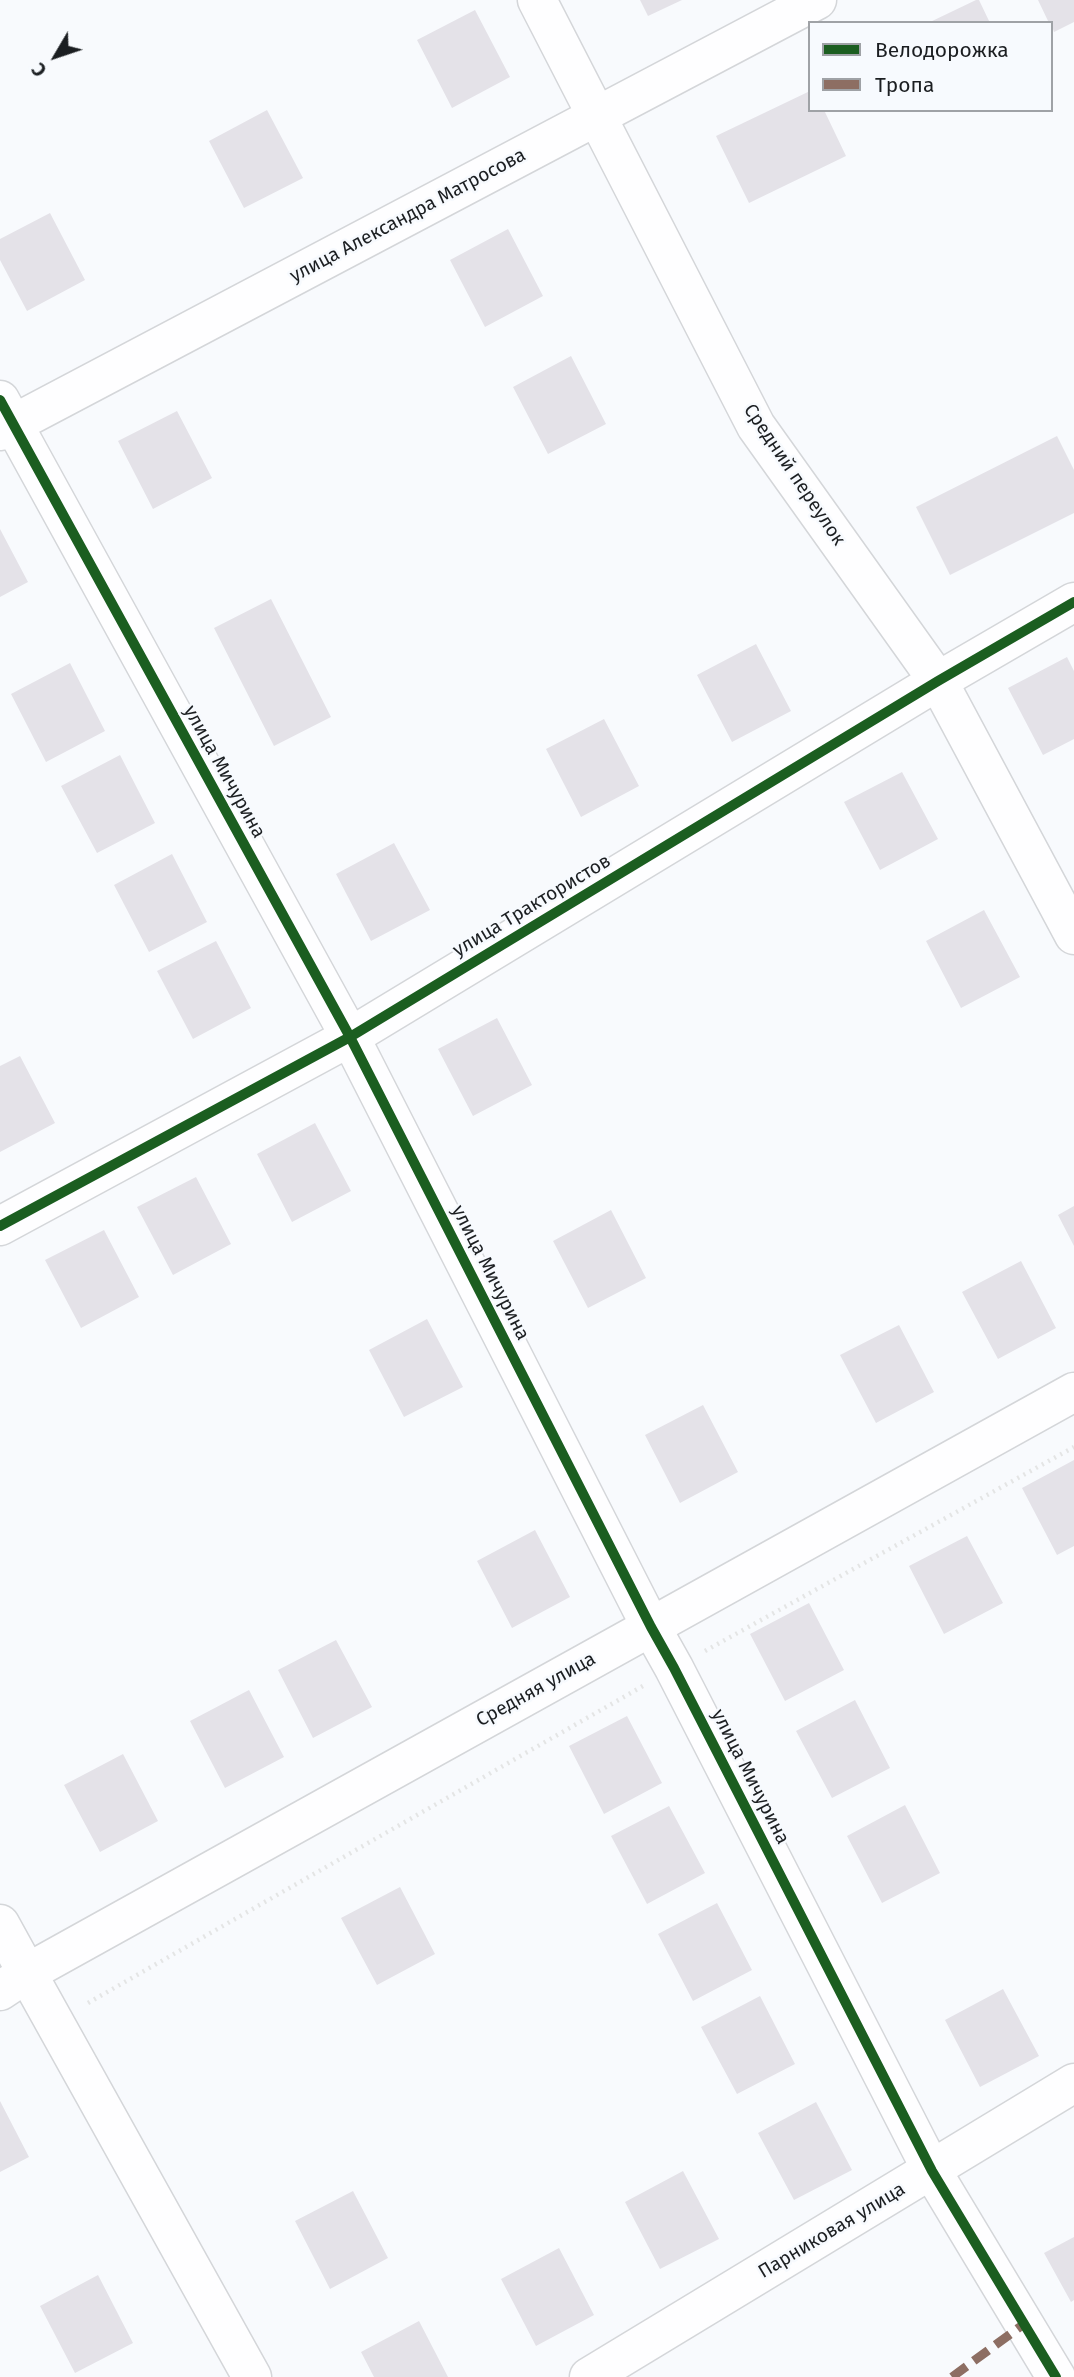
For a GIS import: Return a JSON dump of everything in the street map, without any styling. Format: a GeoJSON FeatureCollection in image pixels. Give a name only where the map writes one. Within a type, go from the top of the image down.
{"type":"FeatureCollection","features":[{"type":"Feature","properties":{"kind":"street","name":"Средний переулок"},"geometry":{"type":"LineString","coordinates":[[537,0],[756,426],[938,681],[1074,935]]}},
{"type":"Feature","properties":{"kind":"street","name":"улица Александра Матросова"},"geometry":{"type":"LineString","coordinates":[[4,419],[597,116],[817,0]]}},
{"type":"Feature","properties":{"kind":"street","name":"улица Мичурина"},"geometry":{"type":"LineString","coordinates":[[4,419],[350,1037],[650,1627],[674,1668],[932,2171],[1056,2377]]}},
{"type":"Feature","properties":{"kind":"street","name":"улица Трактористов"},"geometry":{"type":"LineString","coordinates":[[0,1226],[350,1037],[938,681],[1074,602]]}},
{"type":"Feature","properties":{"kind":"street","name":"Средняя улица"},"geometry":{"type":"LineString","coordinates":[[13,1982],[1074,1392]]}},
{"type":"Feature","properties":{"kind":"street"},"geometry":{"type":"LineString","coordinates":[[0,1924],[13,1982],[54,2023],[252,2377]]}},
{"type":"Feature","properties":{"kind":"street","name":"Парниковая улица"},"geometry":{"type":"LineString","coordinates":[[601,2374],[1074,2083]]}},
{"type":"Feature","properties":{"kind":"path"},"geometry":{"type":"LineString","coordinates":[[54,2023],[674,1668],[1074,1447]]}},
{"type":"Feature","properties":{"kind":"building"},"geometry":{"type":"Polygon","coordinates":[[[640,0],[682,0],[648,16],[640,0]]]}},
{"type":"Feature","properties":{"kind":"building"},"geometry":{"type":"Polygon","coordinates":[[[979,0],[989,21],[932,21],[979,0]]]}},
{"type":"Feature","properties":{"kind":"building"},"geometry":{"type":"Polygon","coordinates":[[[1038,0],[1074,0],[1074,22],[1054,32],[1053,21],[1048,21],[1038,0]]]}},
{"type":"Feature","properties":{"kind":"building"},"geometry":{"type":"Polygon","coordinates":[[[475,10],[510,77],[452,108],[417,40],[475,10]]]}},
{"type":"Feature","properties":{"kind":"building"},"geometry":{"type":"Polygon","coordinates":[[[808,92],[808,112],[825,112],[846,156],[749,203],[716,136],[808,92]]]}},
{"type":"Feature","properties":{"kind":"building"},"geometry":{"type":"Polygon","coordinates":[[[267,110],[303,178],[244,208],[209,141],[267,110]]]}},
{"type":"Feature","properties":{"kind":"building"},"geometry":{"type":"Polygon","coordinates":[[[50,213],[85,280],[27,311],[0,260],[0,239],[50,213]]]}},
{"type":"Feature","properties":{"kind":"building"},"geometry":{"type":"Polygon","coordinates":[[[508,229],[543,296],[485,327],[450,260],[508,229]]]}},
{"type":"Feature","properties":{"kind":"building"},"geometry":{"type":"Polygon","coordinates":[[[571,356],[606,424],[548,454],[513,387],[571,356]]]}},
{"type":"Feature","properties":{"kind":"building"},"geometry":{"type":"Polygon","coordinates":[[[177,411],[212,478],[153,509],[118,441],[177,411]]]}},
{"type":"Feature","properties":{"kind":"building"},"geometry":{"type":"Polygon","coordinates":[[[1057,436],[1074,470],[1074,513],[950,575],[916,507],[1057,436]]]}},
{"type":"Feature","properties":{"kind":"building"},"geometry":{"type":"Polygon","coordinates":[[[0,529],[28,582],[0,597],[0,529]]]}},
{"type":"Feature","properties":{"kind":"building"},"geometry":{"type":"Polygon","coordinates":[[[271,599],[331,717],[274,746],[214,628],[271,599]]]}},
{"type":"Feature","properties":{"kind":"building"},"geometry":{"type":"Polygon","coordinates":[[[756,644],[791,711],[732,742],[697,675],[756,644]]]}},
{"type":"Feature","properties":{"kind":"building"},"geometry":{"type":"Polygon","coordinates":[[[1067,657],[1074,671],[1074,739],[1043,755],[1008,688],[1067,657]]]}},
{"type":"Feature","properties":{"kind":"building"},"geometry":{"type":"Polygon","coordinates":[[[70,663],[105,731],[46,762],[11,694],[70,663]]]}},
{"type":"Feature","properties":{"kind":"building"},"geometry":{"type":"Polygon","coordinates":[[[604,719],[639,786],[581,817],[546,749],[604,719]]]}},
{"type":"Feature","properties":{"kind":"building"},"geometry":{"type":"Polygon","coordinates":[[[120,755],[155,823],[97,853],[61,786],[120,755]]]}},
{"type":"Feature","properties":{"kind":"building"},"geometry":{"type":"Polygon","coordinates":[[[902,772],[938,839],[880,870],[844,802],[902,772]]]}},
{"type":"Feature","properties":{"kind":"building"},"geometry":{"type":"Polygon","coordinates":[[[394,843],[430,910],[371,941],[336,874],[394,843]]]}},
{"type":"Feature","properties":{"kind":"building"},"geometry":{"type":"Polygon","coordinates":[[[172,854],[207,922],[149,952],[114,885],[172,854]]]}},
{"type":"Feature","properties":{"kind":"building"},"geometry":{"type":"Polygon","coordinates":[[[984,910],[1020,977],[961,1008],[926,941],[984,910]]]}},
{"type":"Feature","properties":{"kind":"building"},"geometry":{"type":"Polygon","coordinates":[[[216,941],[251,1008],[193,1039],[157,971],[216,941]]]}},
{"type":"Feature","properties":{"kind":"building"},"geometry":{"type":"Polygon","coordinates":[[[497,1018],[532,1085],[473,1116],[438,1049],[497,1018]]]}},
{"type":"Feature","properties":{"kind":"building"},"geometry":{"type":"Polygon","coordinates":[[[20,1056],[55,1123],[0,1152],[0,1066],[20,1056]]]}},
{"type":"Feature","properties":{"kind":"building"},"geometry":{"type":"Polygon","coordinates":[[[315,1123],[351,1191],[292,1222],[257,1154],[315,1123]]]}},
{"type":"Feature","properties":{"kind":"building"},"geometry":{"type":"Polygon","coordinates":[[[196,1177],[231,1244],[173,1275],[137,1207],[196,1177]]]}},
{"type":"Feature","properties":{"kind":"building"},"geometry":{"type":"Polygon","coordinates":[[[1074,1206],[1074,1246],[1058,1215],[1074,1206]]]}},
{"type":"Feature","properties":{"kind":"building"},"geometry":{"type":"Polygon","coordinates":[[[611,1210],[646,1278],[588,1308],[553,1241],[611,1210]]]}},
{"type":"Feature","properties":{"kind":"building"},"geometry":{"type":"Polygon","coordinates":[[[104,1230],[139,1297],[81,1328],[45,1260],[104,1230]]]}},
{"type":"Feature","properties":{"kind":"building"},"geometry":{"type":"Polygon","coordinates":[[[1021,1261],[1056,1328],[998,1359],[962,1292],[1021,1261]]]}},
{"type":"Feature","properties":{"kind":"building"},"geometry":{"type":"Polygon","coordinates":[[[427,1319],[463,1387],[404,1417],[369,1350],[427,1319]]]}},
{"type":"Feature","properties":{"kind":"building"},"geometry":{"type":"Polygon","coordinates":[[[899,1325],[934,1392],[876,1423],[840,1355],[899,1325]]]}},
{"type":"Feature","properties":{"kind":"building"},"geometry":{"type":"Polygon","coordinates":[[[703,1405],[738,1472],[680,1503],[645,1435],[703,1405]]]}},
{"type":"Feature","properties":{"kind":"building"},"geometry":{"type":"Polygon","coordinates":[[[1074,1460],[1074,1546],[1057,1555],[1022,1488],[1074,1460]]]}},
{"type":"Feature","properties":{"kind":"building"},"geometry":{"type":"Polygon","coordinates":[[[535,1530],[570,1597],[512,1628],[477,1561],[535,1530]]]}},
{"type":"Feature","properties":{"kind":"building"},"geometry":{"type":"Polygon","coordinates":[[[967,1536],[1003,1603],[944,1634],[909,1566],[967,1536]]]}},
{"type":"Feature","properties":{"kind":"building"},"geometry":{"type":"Polygon","coordinates":[[[809,1603],[844,1670],[785,1701],[750,1634],[809,1603]]]}},
{"type":"Feature","properties":{"kind":"building"},"geometry":{"type":"Polygon","coordinates":[[[336,1640],[372,1707],[313,1738],[278,1670],[336,1640]]]}},
{"type":"Feature","properties":{"kind":"building"},"geometry":{"type":"Polygon","coordinates":[[[249,1690],[284,1757],[225,1788],[190,1721],[249,1690]]]}},
{"type":"Feature","properties":{"kind":"building"},"geometry":{"type":"Polygon","coordinates":[[[855,1700],[890,1768],[832,1798],[796,1731],[855,1700]]]}},
{"type":"Feature","properties":{"kind":"building"},"geometry":{"type":"Polygon","coordinates":[[[627,1716],[662,1783],[604,1814],[569,1746],[627,1716]]]}},
{"type":"Feature","properties":{"kind":"building"},"geometry":{"type":"Polygon","coordinates":[[[123,1754],[158,1821],[100,1852],[64,1785],[123,1754]]]}},
{"type":"Feature","properties":{"kind":"building"},"geometry":{"type":"Polygon","coordinates":[[[905,1805],[940,1873],[882,1903],[847,1836],[905,1805]]]}},
{"type":"Feature","properties":{"kind":"building"},"geometry":{"type":"Polygon","coordinates":[[[669,1806],[705,1873],[647,1904],[611,1836],[669,1806]]]}},
{"type":"Feature","properties":{"kind":"building"},"geometry":{"type":"Polygon","coordinates":[[[400,1887],[435,1954],[377,1985],[341,1918],[400,1887]]]}},
{"type":"Feature","properties":{"kind":"building"},"geometry":{"type":"Polygon","coordinates":[[[717,1903],[752,1970],[693,2001],[658,1934],[717,1903]]]}},
{"type":"Feature","properties":{"kind":"building"},"geometry":{"type":"Polygon","coordinates":[[[1003,1989],[1039,2056],[980,2087],[945,2020],[1003,1989]]]}},
{"type":"Feature","properties":{"kind":"building"},"geometry":{"type":"Polygon","coordinates":[[[760,1996],[795,2064],[737,2094],[701,2027],[760,1996]]]}},
{"type":"Feature","properties":{"kind":"building"},"geometry":{"type":"Polygon","coordinates":[[[0,2101],[29,2157],[0,2172],[0,2101]]]}},
{"type":"Feature","properties":{"kind":"building"},"geometry":{"type":"Polygon","coordinates":[[[816,2102],[852,2170],[794,2200],[758,2133],[816,2102]]]}},
{"type":"Feature","properties":{"kind":"building"},"geometry":{"type":"Polygon","coordinates":[[[683,2171],[719,2239],[660,2269],[625,2202],[683,2171]]]}},
{"type":"Feature","properties":{"kind":"building"},"geometry":{"type":"Polygon","coordinates":[[[353,2191],[388,2258],[330,2289],[295,2221],[353,2191]]]}},
{"type":"Feature","properties":{"kind":"building"},"geometry":{"type":"Polygon","coordinates":[[[1074,2237],[1074,2300],[1071,2302],[1044,2253],[1074,2237]]]}},
{"type":"Feature","properties":{"kind":"building"},"geometry":{"type":"Polygon","coordinates":[[[559,2248],[594,2315],[536,2346],[501,2279],[559,2248]]]}},
{"type":"Feature","properties":{"kind":"building"},"geometry":{"type":"Polygon","coordinates":[[[98,2275],[133,2343],[75,2373],[40,2306],[98,2275]]]}},
{"type":"Feature","properties":{"kind":"building"},"geometry":{"type":"Polygon","coordinates":[[[419,2321],[448,2377],[374,2377],[361,2352],[419,2321]]]}},
{"type":"Feature","properties":{"kind":"marked path"},"geometry":{"type":"LineString","coordinates":[[952,2377],[1024,2324]]}},
{"type":"Feature","properties":{"kind":"cycle path"},"geometry":{"type":"LineString","coordinates":[[0,400],[350,1037],[932,2171],[1056,2377]]}},
{"type":"Feature","properties":{"kind":"cycle path"},"geometry":{"type":"LineString","coordinates":[[0,1226],[350,1037],[938,681],[1074,602]]}}]}
